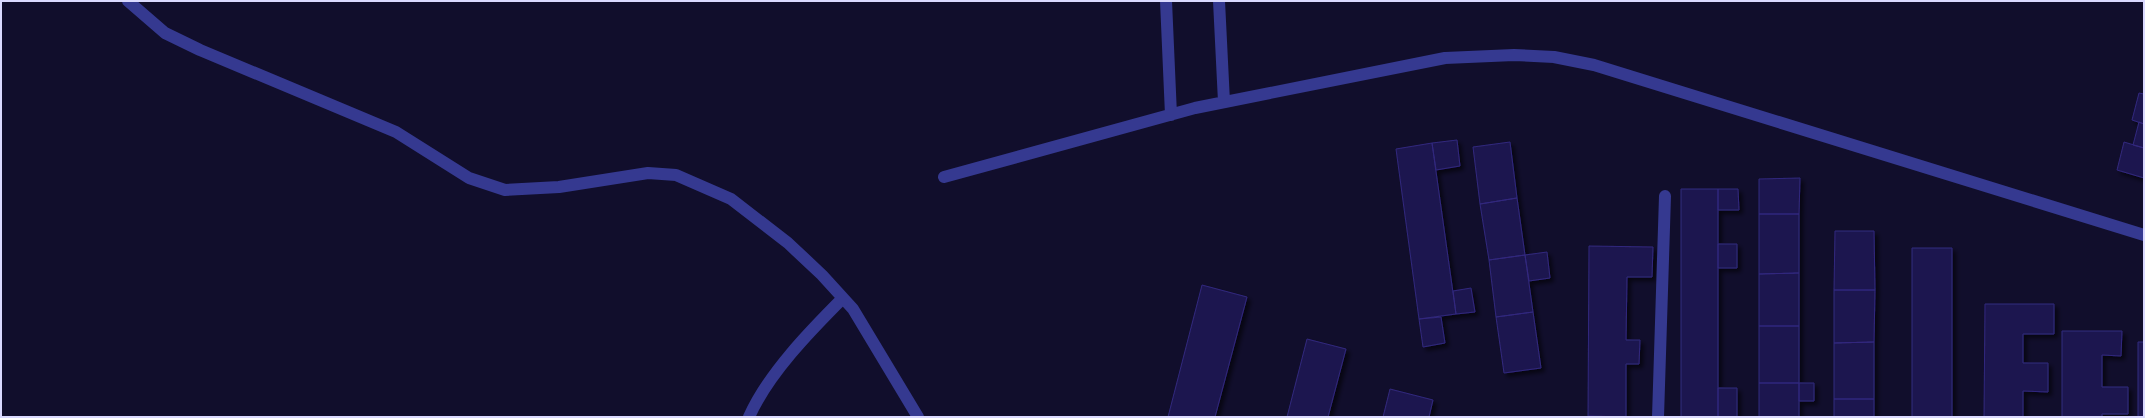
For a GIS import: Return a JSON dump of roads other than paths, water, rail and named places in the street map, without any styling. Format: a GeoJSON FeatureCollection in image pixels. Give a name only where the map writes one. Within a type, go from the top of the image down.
{"type":"FeatureCollection","features":[{"type":"Feature","properties":{"kind":"street"},"geometry":{"type":"LineString","coordinates":[[128,1],[164,33],[200,50],[396,132],[469,178],[477,181],[505,190],[559,187],[619,179],[648,173],[676,175],[731,199],[760,220],[822,275],[853,309],[918,417]]}},
{"type":"Feature","properties":{"kind":"street"},"geometry":{"type":"LineString","coordinates":[[1166,1],[1171,114]]}},
{"type":"Feature","properties":{"kind":"street"},"geometry":{"type":"LineString","coordinates":[[1219,1],[1224,102]]}},
{"type":"Feature","properties":{"kind":"street"},"geometry":{"type":"LineString","coordinates":[[944,177],[1171,114],[1445,58],[1507,55],[1554,57],[1594,65],[2144,235]]}},
{"type":"Feature","properties":{"kind":"street"},"geometry":{"type":"LineString","coordinates":[[1658,417],[1665,196]]}},
{"type":"Feature","properties":{"kind":"street"},"geometry":{"type":"LineString","coordinates":[[749,417],[759,397],[809,332],[843,298]]}}]}
